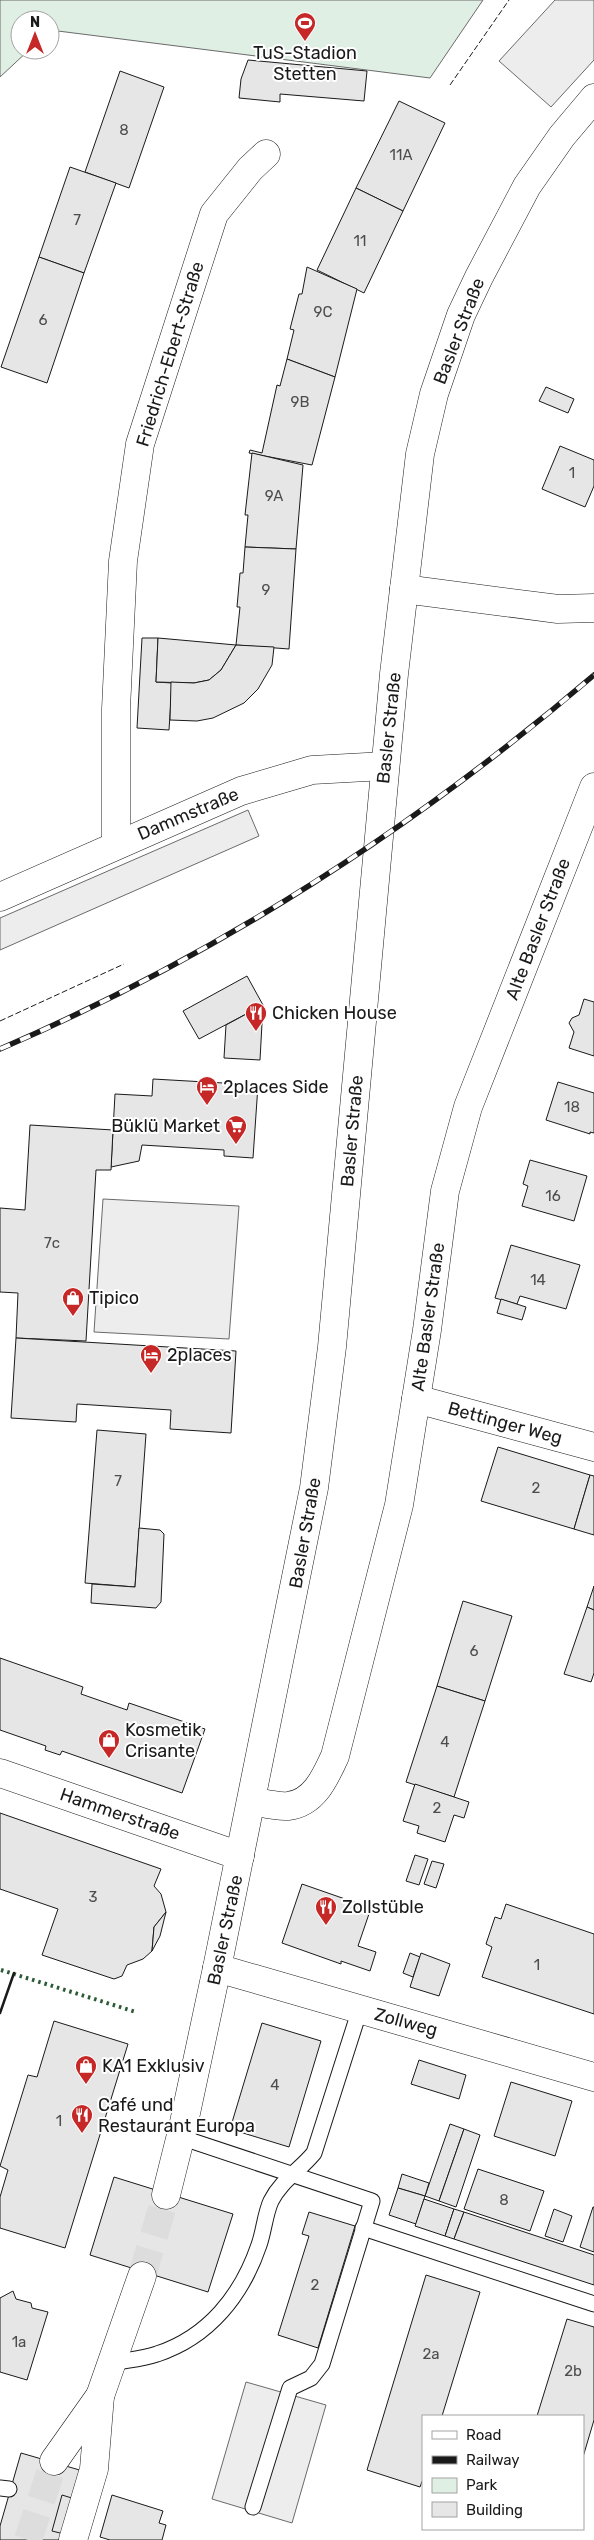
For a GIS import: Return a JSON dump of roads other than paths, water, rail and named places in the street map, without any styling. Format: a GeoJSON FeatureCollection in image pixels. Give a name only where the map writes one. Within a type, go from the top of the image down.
{"type":"FeatureCollection","features":[{"type":"Feature","properties":{"kind":"main road","name":"Basler Straße"},"geometry":{"type":"LineString","coordinates":[[166,2195],[218,1968],[314,1488],[332,1347],[385,766],[420,454],[434,394],[461,315],[527,186],[562,136],[594,98]]}},
{"type":"Feature","properties":{"kind":"main road","name":"Friedrich-Ebert-Straße"},"geometry":{"type":"LineString","coordinates":[[116,844],[116,709],[123,560],[140,444],[214,214],[250,169],[266,154]]}},
{"type":"Feature","properties":{"kind":"main road"},"geometry":{"type":"LineString","coordinates":[[404,589],[558,608],[594,608]]}},
{"type":"Feature","properties":{"kind":"main road","name":"Dammstraße"},"geometry":{"type":"LineString","coordinates":[[0,897],[116,844],[241,791],[312,770],[385,766]]}},
{"type":"Feature","properties":{"kind":"main road","name":"Alte Basler Straße"},"geometry":{"type":"LineString","coordinates":[[252,1801],[287,1806],[308,1799],[325,1778],[335,1756],[400,1505],[445,1191],[468,1107],[594,787]]}},
{"type":"Feature","properties":{"kind":"main road","name":"Bettinger Weg"},"geometry":{"type":"LineString","coordinates":[[416,1399],[594,1447]]}},
{"type":"Feature","properties":{"kind":"main road","name":"Hammerstraße"},"geometry":{"type":"LineString","coordinates":[[0,1773],[240,1856]]}},
{"type":"Feature","properties":{"kind":"main road","name":"Zollweg"},"geometry":{"type":"LineString","coordinates":[[218,1968],[360,2010],[407,2021],[594,2077]]}},
{"type":"Feature","properties":{"kind":"main road"},"geometry":{"type":"LineString","coordinates":[[73,2540],[94,2469],[100,2396],[142,2276]]}},
{"type":"Feature","properties":{"kind":"main road"},"geometry":{"type":"LineString","coordinates":[[56,2458],[100,2396]]}},
{"type":"Feature","properties":{"kind":"lane"},"geometry":{"type":"LineString","coordinates":[[112,2363],[157,2354],[195,2336],[220,2316],[243,2285],[259,2245],[270,2202],[280,2186],[314,2153],[360,2010]]}},
{"type":"Feature","properties":{"kind":"lane"},"geometry":{"type":"LineString","coordinates":[[180,2137],[372,2202],[322,2364],[311,2378],[290,2388],[253,2506]]}},
{"type":"Feature","properties":{"kind":"lane"},"geometry":{"type":"LineString","coordinates":[[363,2228],[594,2304]]}},
{"type":"Feature","properties":{"kind":"tunnel"},"geometry":{"type":"LineString","coordinates":[[142,2276],[166,2195]]}},
{"type":"Feature","properties":{"kind":"tunnel"},"geometry":{"type":"LineString","coordinates":[[28,2540],[54,2461]]}},
{"type":"Feature","properties":{"kind":"railway"},"geometry":{"type":"LineString","coordinates":[[0,1049],[159,973],[236,930],[311,884],[385,836],[456,784],[526,731],[594,675]]}},
{"type":"Feature","properties":{"kind":"place","name":"TuS-Stadion Stetten"},"geometry":{"type":"Point","coordinates":[305,42]}},
{"type":"Feature","properties":{"kind":"place","name":"Chicken House"},"geometry":{"type":"Point","coordinates":[256,1032]}},
{"type":"Feature","properties":{"kind":"place","name":"2places Side"},"geometry":{"type":"Point","coordinates":[207,1106]}},
{"type":"Feature","properties":{"kind":"place","name":"Büklü Market"},"geometry":{"type":"Point","coordinates":[236,1145]}},
{"type":"Feature","properties":{"kind":"place","name":"Tipico"},"geometry":{"type":"Point","coordinates":[73,1317]}},
{"type":"Feature","properties":{"kind":"place","name":"2places"},"geometry":{"type":"Point","coordinates":[151,1374]}},
{"type":"Feature","properties":{"kind":"place","name":"Kosmetik Crisante"},"geometry":{"type":"Point","coordinates":[109,1759]}},
{"type":"Feature","properties":{"kind":"place","name":"Zollstüble"},"geometry":{"type":"Point","coordinates":[326,1926]}},
{"type":"Feature","properties":{"kind":"place","name":"KA1 Exklusiv"},"geometry":{"type":"Point","coordinates":[86,2085]}},
{"type":"Feature","properties":{"kind":"place","name":"Café und Restaurant Europa"},"geometry":{"type":"Point","coordinates":[82,2134]}}]}
